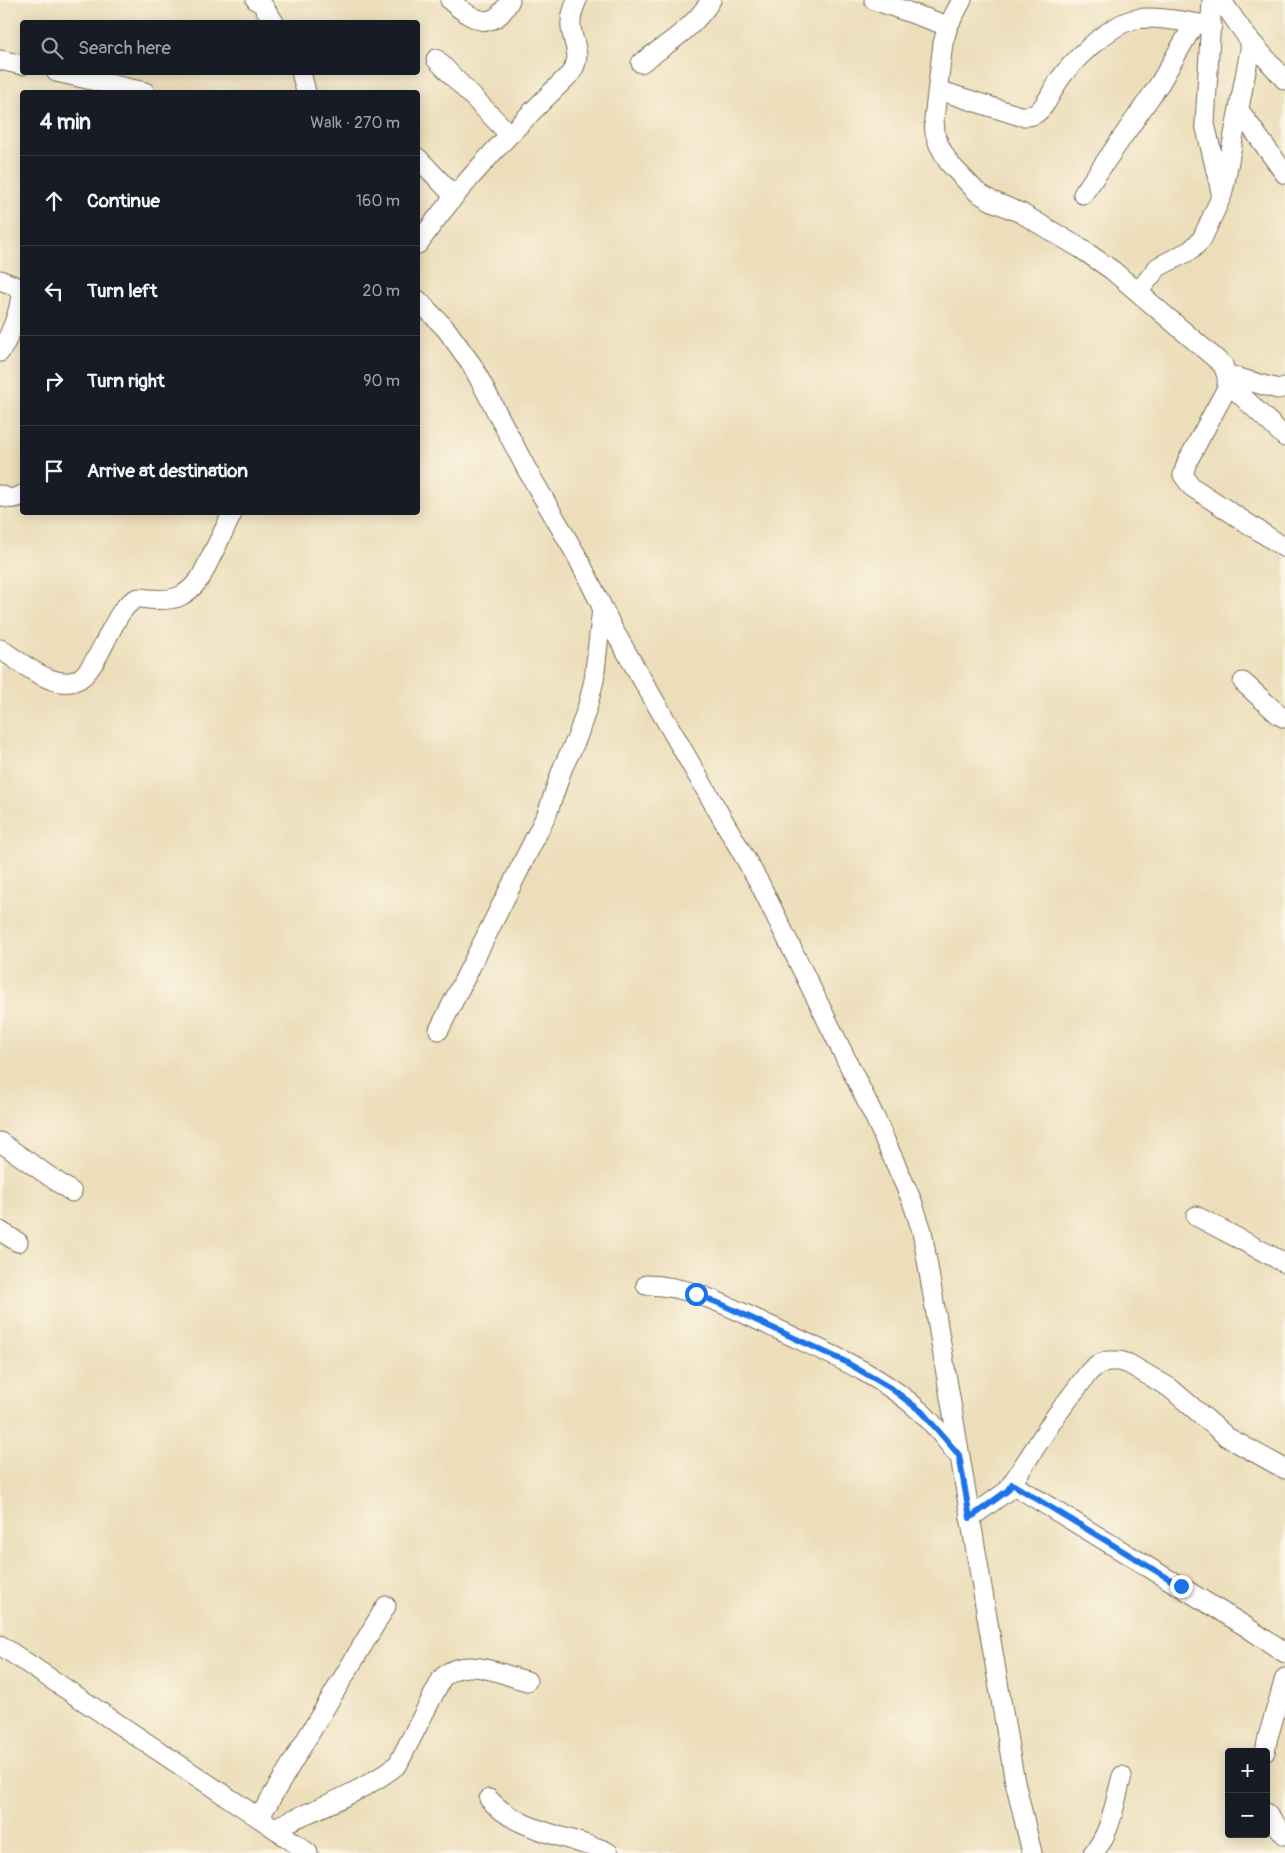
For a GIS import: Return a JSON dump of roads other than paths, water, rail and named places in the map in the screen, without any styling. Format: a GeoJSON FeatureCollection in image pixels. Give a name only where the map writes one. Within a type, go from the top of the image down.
{"type":"FeatureCollection","features":[{"type":"Feature","properties":{"kind":"street"},"geometry":{"type":"LineString","coordinates":[[256,0],[262,4],[273,20]]}},
{"type":"Feature","properties":{"kind":"street"},"geometry":{"type":"LineString","coordinates":[[450,0],[477,20],[486,22],[500,16],[510,0]]}},
{"type":"Feature","properties":{"kind":"street"},"geometry":{"type":"LineString","coordinates":[[420,241],[454,196],[509,134],[571,73],[576,65],[577,55],[571,29],[571,16],[577,0]]}},
{"type":"Feature","properties":{"kind":"street"},"geometry":{"type":"LineString","coordinates":[[641,63],[684,32],[699,17],[711,0]]}},
{"type":"Feature","properties":{"kind":"street"},"geometry":{"type":"LineString","coordinates":[[874,0],[948,26]]}},
{"type":"Feature","properties":{"kind":"street"},"geometry":{"type":"LineString","coordinates":[[962,0],[948,26],[943,43],[934,119],[935,132],[939,144],[950,163],[977,192],[992,201],[1020,213],[1080,248],[1112,270],[1223,365],[1227,379],[1226,388],[1187,462],[1184,475],[1192,488],[1285,548]]}},
{"type":"Feature","properties":{"kind":"street"},"geometry":{"type":"LineString","coordinates":[[1083,194],[1203,25],[1212,0]]}},
{"type":"Feature","properties":{"kind":"street"},"geometry":{"type":"LineString","coordinates":[[1222,0],[1250,40],[1285,80]]}},
{"type":"Feature","properties":{"kind":"street"},"geometry":{"type":"LineString","coordinates":[[938,90],[1020,116],[1028,116],[1042,108],[1066,71],[1083,52],[1117,26],[1138,18],[1203,25]]}},
{"type":"Feature","properties":{"kind":"street"},"geometry":{"type":"LineString","coordinates":[[1203,25],[1205,124],[1222,195]]}},
{"type":"Feature","properties":{"kind":"street"},"geometry":{"type":"LineString","coordinates":[[1138,292],[1158,267],[1197,245],[1206,231],[1222,195],[1250,50],[1250,40]]}},
{"type":"Feature","properties":{"kind":"street"},"geometry":{"type":"LineString","coordinates":[[436,59],[509,134]]}},
{"type":"Feature","properties":{"kind":"street"},"geometry":{"type":"LineString","coordinates":[[0,60],[20,65]]}},
{"type":"Feature","properties":{"kind":"street"},"geometry":{"type":"LineString","coordinates":[[69,75],[136,90]]}},
{"type":"Feature","properties":{"kind":"street"},"geometry":{"type":"LineString","coordinates":[[302,75],[306,90]]}},
{"type":"Feature","properties":{"kind":"street"},"geometry":{"type":"LineString","coordinates":[[1239,110],[1285,174]]}},
{"type":"Feature","properties":{"kind":"street"},"geometry":{"type":"LineString","coordinates":[[420,160],[454,196]]}},
{"type":"Feature","properties":{"kind":"street"},"geometry":{"type":"LineString","coordinates":[[0,280],[15,286],[20,292]]}},
{"type":"Feature","properties":{"kind":"street"},"geometry":{"type":"LineString","coordinates":[[0,352],[20,302]]}},
{"type":"Feature","properties":{"kind":"street"},"geometry":{"type":"LineString","coordinates":[[420,302],[446,329],[472,365],[526,468],[578,558],[613,629],[760,884],[876,1120],[912,1201],[922,1231],[1014,1777],[1032,1853]]}},
{"type":"Feature","properties":{"kind":"street"},"geometry":{"type":"LineString","coordinates":[[1227,379],[1278,389],[1285,387]]}},
{"type":"Feature","properties":{"kind":"street"},"geometry":{"type":"LineString","coordinates":[[1227,379],[1285,437]]}},
{"type":"Feature","properties":{"kind":"street"},"geometry":{"type":"LineString","coordinates":[[0,495],[8,499],[20,496]]}},
{"type":"Feature","properties":{"kind":"street"},"geometry":{"type":"LineString","coordinates":[[0,649],[45,678],[58,683],[69,683],[82,677],[91,666],[122,610],[130,602],[136,598],[175,599],[194,587],[201,578],[232,515]]}},
{"type":"Feature","properties":{"kind":"street"},"geometry":{"type":"LineString","coordinates":[[439,1030],[547,814],[563,767],[577,738],[594,680],[602,608]]}},
{"type":"Feature","properties":{"kind":"street"},"geometry":{"type":"LineString","coordinates":[[1243,682],[1279,715],[1285,718]]}},
{"type":"Feature","properties":{"kind":"street"},"geometry":{"type":"LineString","coordinates":[[0,1142],[72,1192]]}},
{"type":"Feature","properties":{"kind":"street"},"geometry":{"type":"LineString","coordinates":[[1196,1216],[1285,1263]]}},
{"type":"Feature","properties":{"kind":"street"},"geometry":{"type":"LineString","coordinates":[[0,1231],[18,1242]]}},
{"type":"Feature","properties":{"kind":"street"},"geometry":{"type":"LineString","coordinates":[[646,1285],[663,1285],[683,1289],[721,1304],[844,1361],[892,1389],[922,1412],[959,1455]]}},
{"type":"Feature","properties":{"kind":"street"},"geometry":{"type":"LineString","coordinates":[[970,1518],[1007,1491],[1055,1417],[1084,1379],[1098,1365],[1108,1361],[1120,1361],[1129,1364],[1170,1388],[1227,1437],[1285,1470]]}},
{"type":"Feature","properties":{"kind":"street"},"geometry":{"type":"LineString","coordinates":[[1012,1484],[1282,1644]]}},
{"type":"Feature","properties":{"kind":"street"},"geometry":{"type":"LineString","coordinates":[[266,1823],[386,1606]]}},
{"type":"Feature","properties":{"kind":"street"},"geometry":{"type":"LineString","coordinates":[[0,1645],[308,1853]]}},
{"type":"Feature","properties":{"kind":"street"},"geometry":{"type":"LineString","coordinates":[[266,1823],[343,1796],[387,1773],[398,1764],[442,1678],[448,1672],[461,1667],[472,1666],[527,1681]]}},
{"type":"Feature","properties":{"kind":"street"},"geometry":{"type":"LineString","coordinates":[[1266,1748],[1285,1678]]}},
{"type":"Feature","properties":{"kind":"street"},"geometry":{"type":"LineString","coordinates":[[1093,1853],[1102,1841],[1108,1826],[1122,1776]]}},
{"type":"Feature","properties":{"kind":"street"},"geometry":{"type":"LineString","coordinates":[[489,1798],[509,1816],[531,1827],[609,1853]]}},
{"type":"Feature","properties":{"kind":"street"},"geometry":{"type":"LineString","coordinates":[[1270,1818],[1285,1835]]}}]}
